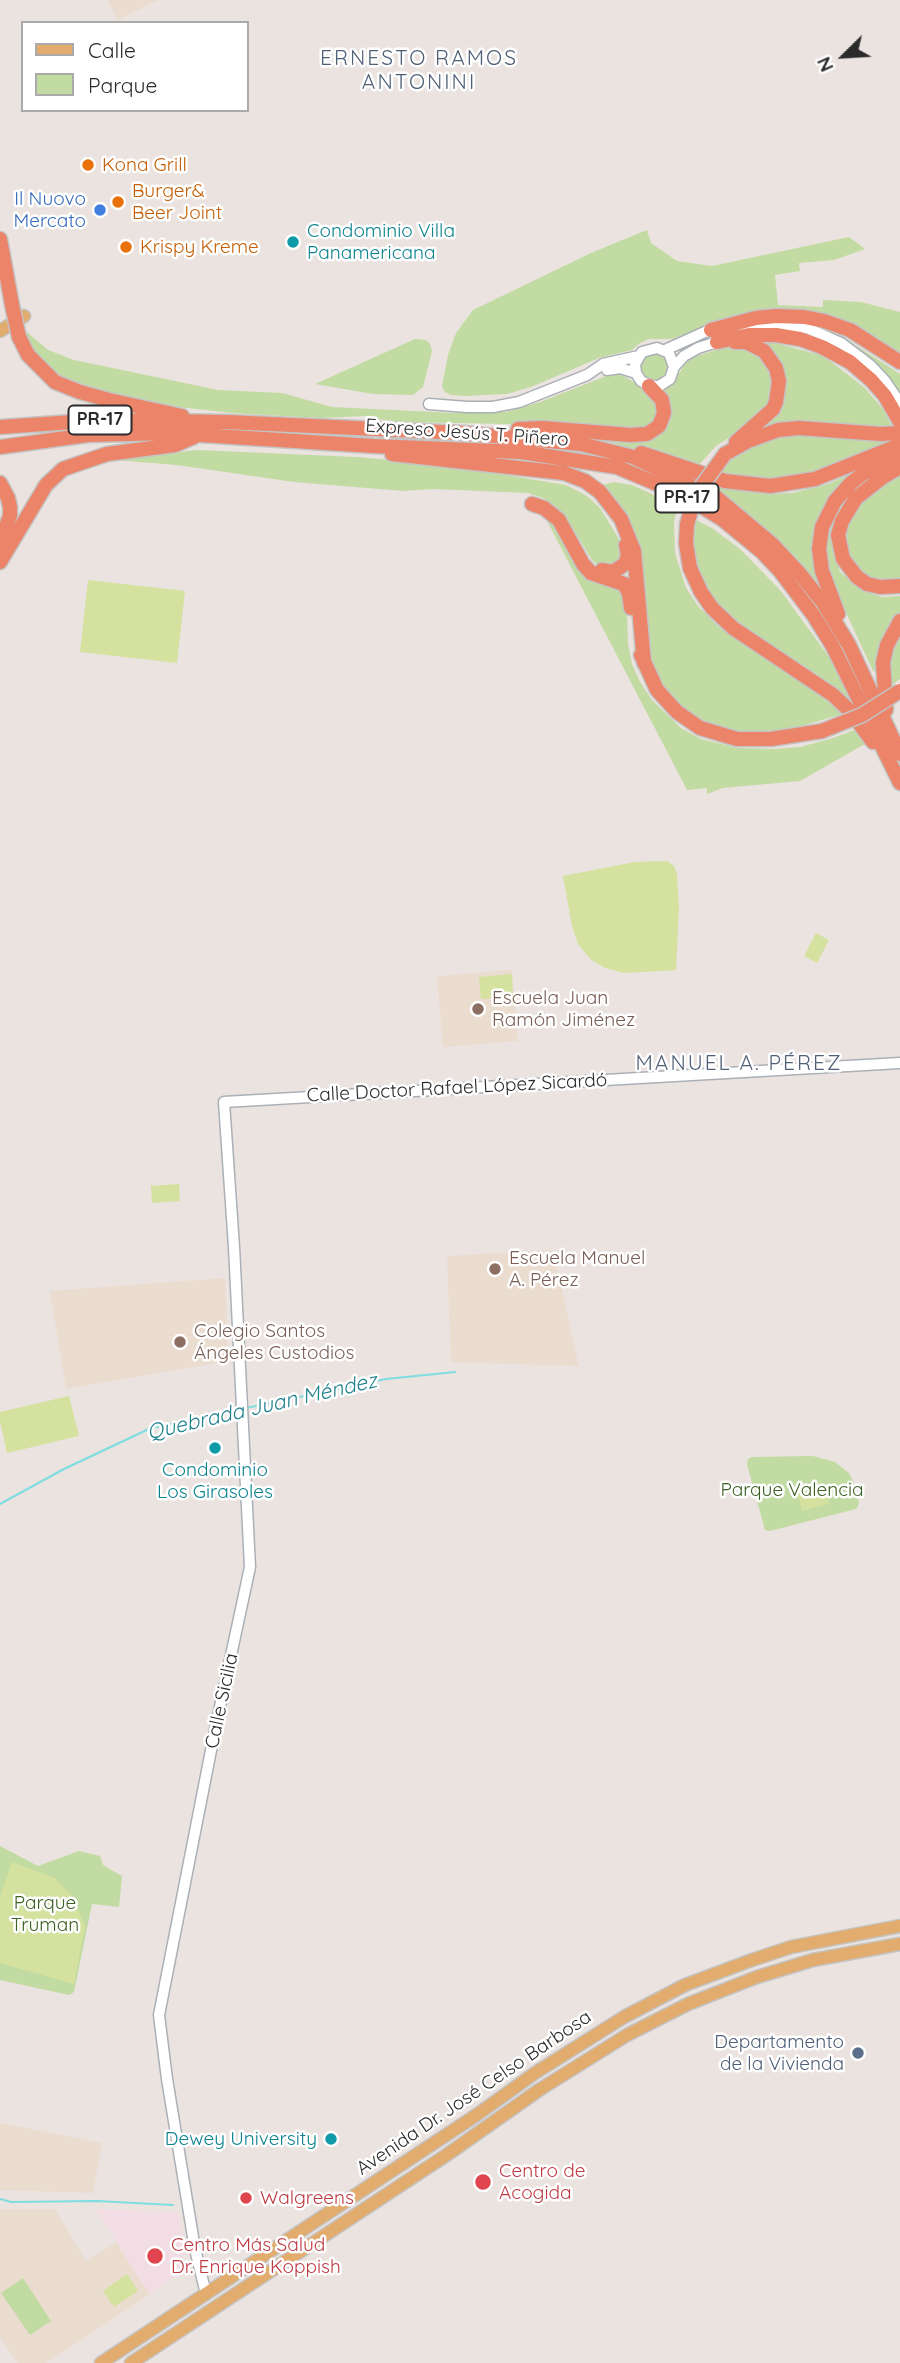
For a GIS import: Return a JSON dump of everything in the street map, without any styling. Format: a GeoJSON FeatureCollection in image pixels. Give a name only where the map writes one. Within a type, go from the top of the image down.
{"type":"FeatureCollection","features":[{"type":"Feature","properties":{"kind":"highway"},"geometry":{"type":"LineString","coordinates":[[0,239],[19,337],[36,364],[55,382],[65,387],[166,412],[199,428],[175,445],[107,454],[63,469],[46,485],[0,562]]}},
{"type":"Feature","properties":{"kind":"highway"},"geometry":{"type":"LineString","coordinates":[[714,336],[757,318],[804,317],[850,330],[900,362]]}},
{"type":"Feature","properties":{"kind":"highway"},"geometry":{"type":"LineString","coordinates":[[714,336],[776,335],[800,339],[822,347],[850,362],[871,380],[885,396],[900,422]]}},
{"type":"Feature","properties":{"kind":"highway"},"geometry":{"type":"LineString","coordinates":[[714,336],[746,342],[760,348],[773,362],[779,381],[773,409],[725,454],[696,494],[687,524],[686,543],[690,568],[712,608],[733,628],[833,695],[851,712],[900,785]]}},
{"type":"Feature","properties":{"kind":"highway"},"geometry":{"type":"LineString","coordinates":[[463,433],[543,429],[647,434],[659,426],[664,413],[662,400],[649,386]]}},
{"type":"Feature","properties":{"kind":"highway","name":"Expreso Jesús T. Piñero"},"geometry":{"type":"LineString","coordinates":[[0,427],[102,420],[332,443],[521,452],[586,460],[617,467],[683,495],[722,519],[761,551],[799,595],[832,645],[900,785]]}},
{"type":"Feature","properties":{"kind":"highway","name":"Expreso Jesús T. Piñero"},"geometry":{"type":"LineString","coordinates":[[0,447],[88,435],[199,428],[463,433],[581,444],[633,457],[716,497],[772,544],[800,574],[824,604],[849,645],[900,754]]}},
{"type":"Feature","properties":{"kind":"highway"},"geometry":{"type":"LineString","coordinates":[[725,454],[748,441],[778,430],[799,428],[900,433]]}},
{"type":"Feature","properties":{"kind":"highway"},"geometry":{"type":"LineString","coordinates":[[332,443],[411,458],[564,473],[585,481],[600,492],[621,519],[634,551],[644,663]]}},
{"type":"Feature","properties":{"kind":"highway"},"geometry":{"type":"LineString","coordinates":[[581,444],[624,448],[725,481],[770,486],[815,479],[897,458]]}},
{"type":"Feature","properties":{"kind":"highway"},"geometry":{"type":"LineString","coordinates":[[897,458],[883,477],[856,498],[842,521],[838,535],[843,559],[857,578],[880,587],[900,586]]}},
{"type":"Feature","properties":{"kind":"highway"},"geometry":{"type":"LineString","coordinates":[[849,645],[825,582],[819,539],[832,507],[851,483],[897,458]]}},
{"type":"Feature","properties":{"kind":"highway"},"geometry":{"type":"LineString","coordinates":[[530,469],[576,482],[598,496],[611,510],[622,530],[628,550],[625,564],[613,572],[607,572],[594,566],[563,516],[553,506],[531,500],[559,520],[583,564],[591,573],[620,581],[627,587],[633,629],[644,663],[657,690],[677,712],[700,728],[737,739],[771,739],[822,731],[862,715],[900,691]]}},
{"type":"Feature","properties":{"kind":"highway"},"geometry":{"type":"LineString","coordinates":[[0,483],[10,507],[10,516],[0,542]]}},
{"type":"Feature","properties":{"kind":"highway"},"geometry":{"type":"LineString","coordinates":[[888,728],[883,662],[887,645],[900,621]]}},
{"type":"Feature","properties":{"kind":"main road"},"geometry":{"type":"LineString","coordinates":[[0,331],[24,316]]}},
{"type":"Feature","properties":{"kind":"main road","name":"Avenida Dr. José Celso Barbosa"},"geometry":{"type":"LineString","coordinates":[[101,2363],[478,2114],[535,2073],[624,2017],[685,1985],[791,1947],[900,1926]]}},
{"type":"Feature","properties":{"kind":"main road","name":"Avenida Dr. José Celso Barbosa"},"geometry":{"type":"LineString","coordinates":[[131,2363],[627,2035],[719,1990],[794,1965],[900,1944]]}},
{"type":"Feature","properties":{"kind":"main road"},"geometry":{"type":"LineString","coordinates":[[448,2154],[448,2141],[478,2114]]}},
{"type":"Feature","properties":{"kind":"street"},"geometry":{"type":"LineString","coordinates":[[665,350],[673,359],[672,376],[659,386],[649,386],[641,381],[636,373],[635,363],[649,348],[665,350],[764,325],[807,328],[841,343],[870,365],[900,403]]}},
{"type":"Feature","properties":{"kind":"street"},"geometry":{"type":"LineString","coordinates":[[674,367],[714,336]]}},
{"type":"Feature","properties":{"kind":"street"},"geometry":{"type":"LineString","coordinates":[[587,375],[603,364],[639,356]]}},
{"type":"Feature","properties":{"kind":"street"},"geometry":{"type":"LineString","coordinates":[[429,404],[493,407],[519,402],[587,375],[615,368],[636,373]]}},
{"type":"Feature","properties":{"kind":"street","name":"Calle Doctor Rafael López Sicardó"},"geometry":{"type":"LineString","coordinates":[[224,1102],[900,1063]]}},
{"type":"Feature","properties":{"kind":"street","name":"Calle Sicilia"},"geometry":{"type":"LineString","coordinates":[[206,2294],[195,2249],[159,2015],[250,1567],[244,1422],[224,1102]]}},
{"type":"Feature","properties":{"kind":"shaded area"},"geometry":{"type":"Polygon","coordinates":[[[108,0],[158,0],[118,20],[108,0]]]}},
{"type":"Feature","properties":{"kind":"shaded area","name":"Escuela Juan Ramón Jiménez"},"geometry":{"type":"Polygon","coordinates":[[[512,970],[518,1041],[443,1047],[437,976],[512,970]]]}},
{"type":"Feature","properties":{"kind":"shaded area"},"geometry":{"type":"Polygon","coordinates":[[[553,1250],[579,1366],[451,1362],[447,1256],[553,1250]]]}},
{"type":"Feature","properties":{"kind":"shaded area"},"geometry":{"type":"Polygon","coordinates":[[[225,1278],[228,1361],[66,1389],[50,1291],[225,1278]]]}},
{"type":"Feature","properties":{"kind":"shaded area"},"geometry":{"type":"Polygon","coordinates":[[[0,2123],[102,2143],[93,2193],[0,2190],[0,2123]]]}},
{"type":"Feature","properties":{"kind":"shaded area"},"geometry":{"type":"Polygon","coordinates":[[[0,2209],[55,2209],[86,2261],[116,2242],[150,2294],[46,2363],[18,2363],[0,2338],[0,2209]]]}},
{"type":"Feature","properties":{"kind":"shaded area","name":"Centro Más Salud Dr. Enrique Koppish"},"geometry":{"type":"Polygon","coordinates":[[[95,2209],[178,2212],[186,2250],[180,2273],[150,2294],[95,2209]]]}},
{"type":"Feature","properties":{"kind":"green space"},"geometry":{"type":"Polygon","coordinates":[[[647,230],[651,243],[677,261],[712,266],[849,237],[865,249],[834,260],[799,263],[800,271],[775,275],[778,305],[823,307],[823,300],[861,302],[900,312],[900,359],[852,328],[727,318],[672,339],[649,339],[632,350],[599,358],[531,387],[507,394],[465,396],[445,392],[442,386],[448,355],[456,333],[473,310],[591,253],[647,230]]]}},
{"type":"Feature","properties":{"kind":"green space"},"geometry":{"type":"Polygon","coordinates":[[[21,327],[48,350],[74,360],[218,390],[282,393],[332,407],[454,413],[506,412],[540,402],[614,373],[643,388],[657,402],[658,412],[647,428],[637,429],[405,422],[366,416],[320,418],[231,413],[137,402],[79,389],[43,369],[21,327]]]}},
{"type":"Feature","properties":{"kind":"green space"},"geometry":{"type":"Polygon","coordinates":[[[834,334],[900,374],[900,399],[834,334]]]}},
{"type":"Feature","properties":{"kind":"green space"},"geometry":{"type":"Polygon","coordinates":[[[415,339],[426,340],[432,351],[423,387],[413,395],[373,394],[315,384],[415,339]]]}},
{"type":"Feature","properties":{"kind":"green space"},"geometry":{"type":"Polygon","coordinates":[[[759,341],[820,355],[834,364],[865,388],[883,409],[893,428],[762,428],[780,392],[759,341]]]}},
{"type":"Feature","properties":{"kind":"green space"},"geometry":{"type":"Polygon","coordinates":[[[725,347],[739,347],[760,358],[771,377],[772,390],[765,408],[716,446],[697,467],[605,441],[605,438],[652,435],[662,391],[672,385],[685,364],[694,357],[725,347]]]}},
{"type":"Feature","properties":{"kind":"green space"},"geometry":{"type":"Polygon","coordinates":[[[654,354],[663,358],[667,367],[663,376],[654,380],[645,376],[641,367],[645,358],[654,354]]]}},
{"type":"Feature","properties":{"kind":"green space"},"geometry":{"type":"Polygon","coordinates":[[[800,434],[885,444],[827,470],[784,482],[715,475],[732,457],[768,438],[800,434]]]}},
{"type":"Feature","properties":{"kind":"green space"},"geometry":{"type":"Polygon","coordinates":[[[198,450],[356,457],[439,464],[566,485],[587,496],[600,508],[619,539],[624,557],[621,564],[600,567],[592,560],[566,517],[543,498],[528,493],[433,489],[403,491],[294,482],[177,465],[115,460],[198,450]]]}},
{"type":"Feature","properties":{"kind":"green space"},"geometry":{"type":"Polygon","coordinates":[[[879,461],[857,475],[814,550],[814,567],[818,579],[815,582],[773,535],[739,506],[707,486],[711,480],[765,494],[792,493],[828,484],[879,461]]]}},
{"type":"Feature","properties":{"kind":"green space"},"geometry":{"type":"Polygon","coordinates":[[[900,475],[900,582],[889,585],[860,575],[843,549],[845,523],[851,512],[881,485],[900,475]]]}},
{"type":"Feature","properties":{"kind":"green space"},"geometry":{"type":"Polygon","coordinates":[[[614,482],[632,485],[678,506],[674,522],[675,553],[686,588],[698,606],[718,626],[801,680],[845,713],[796,728],[768,733],[736,732],[717,728],[692,717],[668,698],[650,669],[626,515],[617,501],[600,486],[614,482]]]}},
{"type":"Feature","properties":{"kind":"green space"},"geometry":{"type":"Polygon","coordinates":[[[864,482],[835,529],[834,551],[840,572],[864,591],[882,597],[900,596],[900,618],[879,671],[876,672],[873,671],[830,578],[826,563],[826,533],[844,496],[864,482]]]}},
{"type":"Feature","properties":{"kind":"green space"},"geometry":{"type":"Polygon","coordinates":[[[525,506],[534,507],[550,517],[577,561],[622,590],[627,611],[628,644],[632,664],[652,700],[681,728],[701,739],[738,748],[773,749],[800,747],[857,729],[868,745],[863,745],[800,781],[723,788],[707,794],[707,788],[687,790],[546,519],[525,506]]]}},
{"type":"Feature","properties":{"kind":"green space"},"geometry":{"type":"Polygon","coordinates":[[[694,519],[712,528],[740,549],[781,591],[829,657],[856,708],[739,625],[713,601],[697,565],[693,536],[694,519]]]}},
{"type":"Feature","properties":{"kind":"green space"},"geometry":{"type":"Polygon","coordinates":[[[88,580],[185,591],[177,663],[80,652],[88,580]]]}},
{"type":"Feature","properties":{"kind":"green space"},"geometry":{"type":"Polygon","coordinates":[[[900,635],[900,679],[889,687],[891,652],[900,635]]]}},
{"type":"Feature","properties":{"kind":"green space"},"geometry":{"type":"Polygon","coordinates":[[[667,861],[674,866],[677,874],[679,907],[676,970],[624,973],[605,968],[590,959],[578,944],[572,926],[563,876],[635,862],[667,861]]]}},
{"type":"Feature","properties":{"kind":"green space"},"geometry":{"type":"Polygon","coordinates":[[[816,933],[829,940],[817,963],[804,956],[816,933]]]}},
{"type":"Feature","properties":{"kind":"green space"},"geometry":{"type":"Polygon","coordinates":[[[512,974],[513,997],[481,999],[479,977],[512,974]]]}},
{"type":"Feature","properties":{"kind":"green space"},"geometry":{"type":"Polygon","coordinates":[[[179,1184],[180,1201],[152,1203],[151,1186],[179,1184]]]}},
{"type":"Feature","properties":{"kind":"green space"},"geometry":{"type":"Polygon","coordinates":[[[69,1396],[79,1436],[7,1453],[0,1412],[69,1396]]]}},
{"type":"Feature","properties":{"kind":"green space","name":"Parque Valencia"},"geometry":{"type":"Polygon","coordinates":[[[813,1456],[835,1462],[849,1473],[858,1506],[856,1509],[765,1530],[747,1464],[748,1459],[813,1456]]]}},
{"type":"Feature","properties":{"kind":"green space"},"geometry":{"type":"Polygon","coordinates":[[[824,1488],[829,1504],[802,1511],[798,1495],[824,1488]]]}},
{"type":"Feature","properties":{"kind":"green space","name":"Parque Truman"},"geometry":{"type":"Polygon","coordinates":[[[0,1846],[38,1866],[79,1851],[100,1856],[103,1865],[122,1876],[119,1907],[92,1904],[74,1992],[69,1995],[0,1980],[0,1846]]]}},
{"type":"Feature","properties":{"kind":"green space","name":"Parque Truman"},"geometry":{"type":"Polygon","coordinates":[[[12,1862],[55,1878],[72,1896],[85,1926],[74,1984],[0,1963],[0,1897],[12,1862]]]}},
{"type":"Feature","properties":{"kind":"green space"},"geometry":{"type":"Polygon","coordinates":[[[127,2274],[138,2291],[114,2307],[103,2291],[127,2274]]]}},
{"type":"Feature","properties":{"kind":"green space"},"geometry":{"type":"Polygon","coordinates":[[[23,2278],[51,2321],[30,2335],[1,2293],[23,2278]]]}},
{"type":"Feature","properties":{"kind":"waterway","name":"Quebrada Juan Méndez"},"geometry":{"type":"LineString","coordinates":[[246,1408],[386,1379],[455,1372]]}},
{"type":"Feature","properties":{"kind":"waterway","name":"Quebrada Juan Méndez"},"geometry":{"type":"LineString","coordinates":[[0,1504],[64,1469],[151,1428],[237,1410]]}},
{"type":"Feature","properties":{"kind":"waterway"},"geometry":{"type":"LineString","coordinates":[[0,2199],[11,2202],[97,2201],[173,2205]]}},
{"type":"Feature","properties":{"kind":"place","name":"Kona Grill"},"geometry":{"type":"Point","coordinates":[88,165]}},
{"type":"Feature","properties":{"kind":"place","name":"Burger& Beer Joint"},"geometry":{"type":"Point","coordinates":[118,202]}},
{"type":"Feature","properties":{"kind":"place","name":"Il Nuovo Mercato"},"geometry":{"type":"Point","coordinates":[100,210]}},
{"type":"Feature","properties":{"kind":"place","name":"Condominio Villa Panamericana"},"geometry":{"type":"Point","coordinates":[293,242]}},
{"type":"Feature","properties":{"kind":"place","name":"Krispy Kreme"},"geometry":{"type":"Point","coordinates":[126,247]}},
{"type":"Feature","properties":{"kind":"place","name":"Escuela Juan Ramón Jiménez"},"geometry":{"type":"Point","coordinates":[478,1009]}},
{"type":"Feature","properties":{"kind":"place","name":"Escuela Manuel A. Pérez"},"geometry":{"type":"Point","coordinates":[495,1269]}},
{"type":"Feature","properties":{"kind":"place","name":"Colegio Santos Ángeles Custodios"},"geometry":{"type":"Point","coordinates":[180,1342]}},
{"type":"Feature","properties":{"kind":"place","name":"Condominio Los Girasoles"},"geometry":{"type":"Point","coordinates":[215,1448]}},
{"type":"Feature","properties":{"kind":"place","name":"Departamento de la Vivienda"},"geometry":{"type":"Point","coordinates":[858,2053]}},
{"type":"Feature","properties":{"kind":"place","name":"Dewey University"},"geometry":{"type":"Point","coordinates":[331,2139]}},
{"type":"Feature","properties":{"kind":"place","name":"Centro de Acogida"},"geometry":{"type":"Point","coordinates":[483,2182]}},
{"type":"Feature","properties":{"kind":"place","name":"Walgreens"},"geometry":{"type":"Point","coordinates":[246,2198]}},
{"type":"Feature","properties":{"kind":"place","name":"Centro Más Salud Dr. Enrique Koppish"},"geometry":{"type":"Point","coordinates":[155,2256]}},
{"type":"Feature","properties":{"kind":"district","name":"ERNESTO RAMOS ANTONINI"},"geometry":{"type":"Point","coordinates":[419,71]}},
{"type":"Feature","properties":{"kind":"district","name":"MANUEL A. PÉREZ"},"geometry":{"type":"Point","coordinates":[739,1064]}}]}
